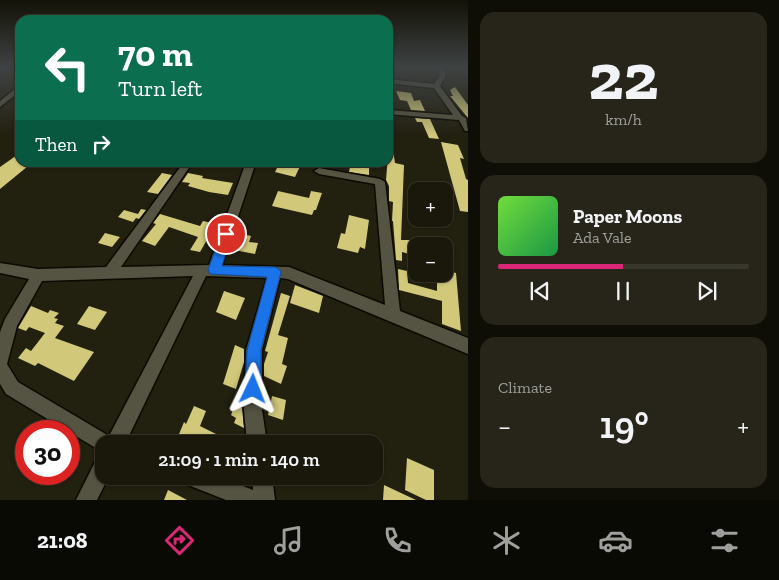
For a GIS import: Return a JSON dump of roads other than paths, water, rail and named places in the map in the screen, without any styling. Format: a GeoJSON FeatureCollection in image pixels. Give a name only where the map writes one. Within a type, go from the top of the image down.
{"type":"FeatureCollection","features":[{"type":"Feature","properties":{"kind":"street"},"geometry":{"type":"LineString","coordinates":[[439,89],[454,108],[459,118]]}},
{"type":"Feature","properties":{"kind":"street"},"geometry":{"type":"LineString","coordinates":[[0,104],[15,91]]}},
{"type":"Feature","properties":{"kind":"street"},"geometry":{"type":"LineString","coordinates":[[393,112],[462,118],[468,128]]}},
{"type":"Feature","properties":{"kind":"street"},"geometry":{"type":"LineString","coordinates":[[110,273],[185,167]]}},
{"type":"Feature","properties":{"kind":"street"},"geometry":{"type":"LineString","coordinates":[[120,435],[208,270],[249,167]]}},
{"type":"Feature","properties":{"kind":"street"},"geometry":{"type":"LineString","coordinates":[[319,171],[380,182],[393,314]]}},
{"type":"Feature","properties":{"kind":"street"},"geometry":{"type":"LineString","coordinates":[[0,268],[38,275],[208,270],[289,272],[468,346]]}},
{"type":"Feature","properties":{"kind":"street"},"geometry":{"type":"LineString","coordinates":[[256,435],[252,409],[254,350],[275,272]]}},
{"type":"Feature","properties":{"kind":"street"},"geometry":{"type":"LineString","coordinates":[[0,360],[10,324],[38,275]]}},
{"type":"Feature","properties":{"kind":"street"},"geometry":{"type":"LineString","coordinates":[[0,368],[12,388],[95,439]]}},
{"type":"Feature","properties":{"kind":"street"},"geometry":{"type":"LineString","coordinates":[[86,500],[95,482]]}},
{"type":"Feature","properties":{"kind":"street"},"geometry":{"type":"LineString","coordinates":[[214,485],[253,500]]}},
{"type":"Feature","properties":{"kind":"street"},"geometry":{"type":"LineString","coordinates":[[263,485],[265,500]]}}]}
